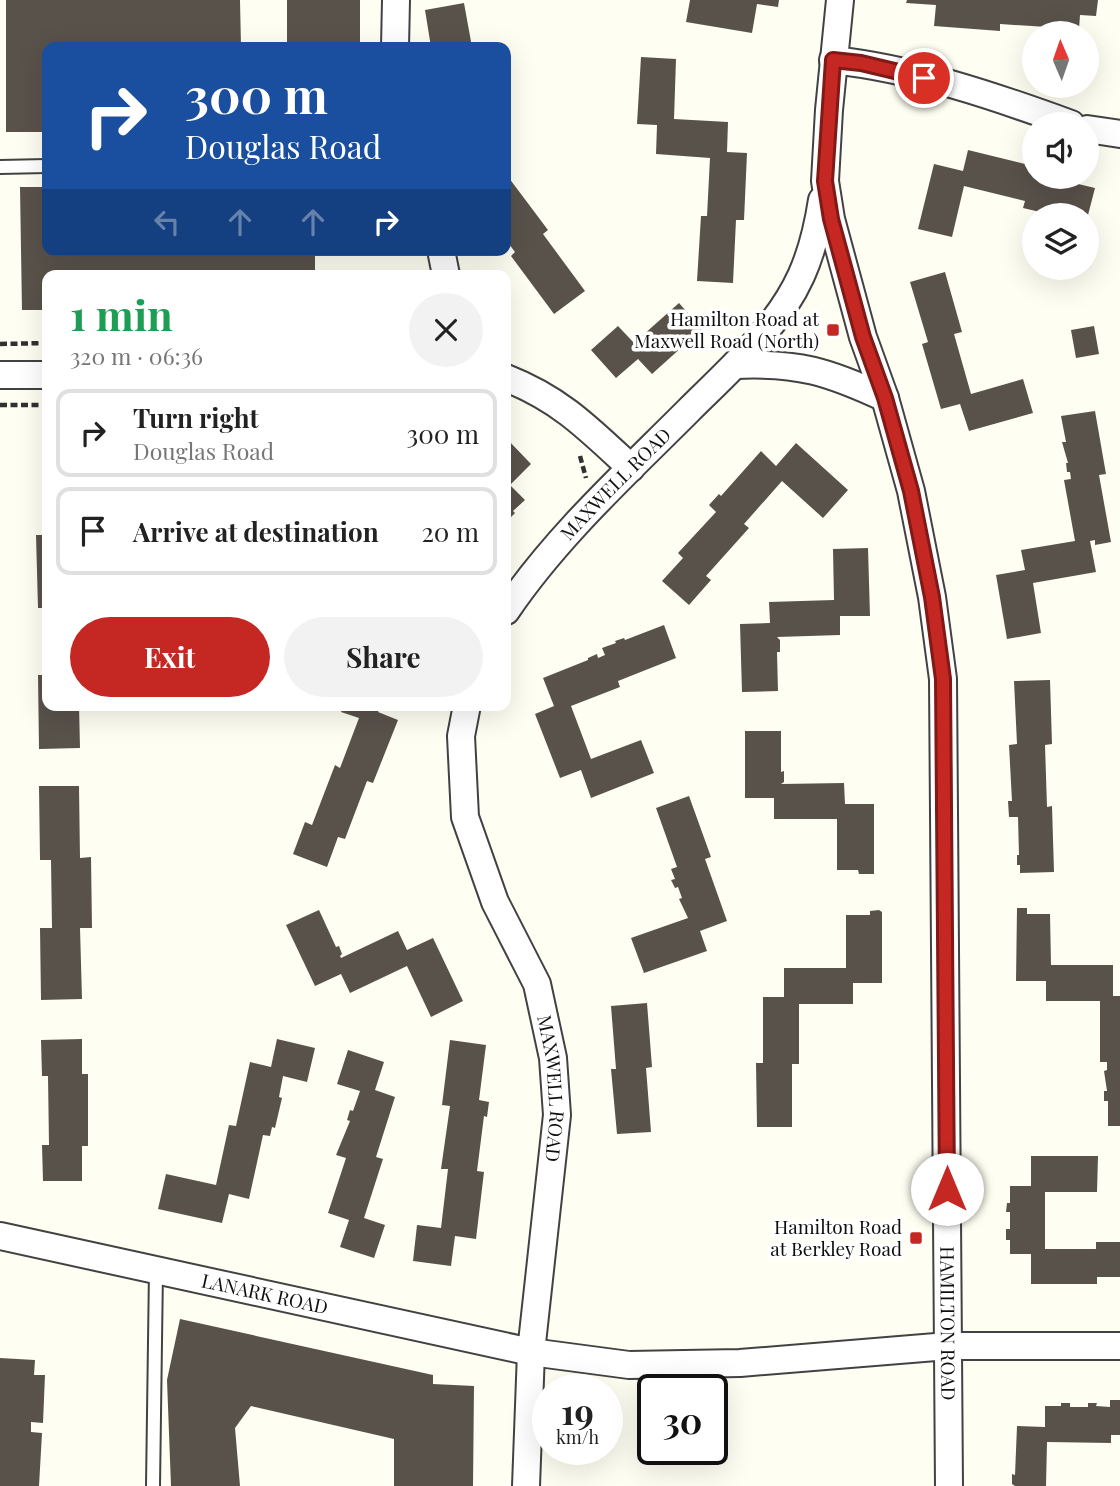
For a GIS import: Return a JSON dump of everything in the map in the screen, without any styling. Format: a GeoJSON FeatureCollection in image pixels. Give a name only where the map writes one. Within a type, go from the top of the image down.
{"type":"FeatureCollection","features":[{"type":"Feature","properties":{"kind":"street"},"geometry":{"type":"LineString","coordinates":[[395,42],[396,0]]}},
{"type":"Feature","properties":{"kind":"street","name":"HAMILTON ROAD"},"geometry":{"type":"LineString","coordinates":[[840,0],[825,181],[836,240],[911,491],[932,597],[943,679],[949,1486]]}},
{"type":"Feature","properties":{"kind":"street"},"geometry":{"type":"LineString","coordinates":[[833,60],[861,63],[937,81],[1038,112]]}},
{"type":"Feature","properties":{"kind":"street"},"geometry":{"type":"LineString","coordinates":[[1099,131],[1120,134]]}},
{"type":"Feature","properties":{"kind":"street","name":"MAXWELL ROAD"},"geometry":{"type":"LineString","coordinates":[[511,604],[531,574],[631,468],[735,365],[773,320],[800,278],[817,227],[825,181]]}},
{"type":"Feature","properties":{"kind":"street"},"geometry":{"type":"LineString","coordinates":[[735,365],[807,368],[885,398]]}},
{"type":"Feature","properties":{"kind":"street"},"geometry":{"type":"LineString","coordinates":[[0,375],[42,374]]}},
{"type":"Feature","properties":{"kind":"street"},"geometry":{"type":"LineString","coordinates":[[511,380],[534,389],[565,408],[631,468]]}},
{"type":"Feature","properties":{"kind":"street","name":"MAXWELL ROAD"},"geometry":{"type":"LineString","coordinates":[[466,711],[461,736],[464,817],[495,902],[537,984],[553,1058],[557,1115],[531,1352],[526,1486]]}},
{"type":"Feature","properties":{"kind":"street","name":"LANARK ROAD"},"geometry":{"type":"LineString","coordinates":[[0,1236],[531,1352],[643,1365],[740,1363],[948,1346],[1120,1346]]}},
{"type":"Feature","properties":{"kind":"lane"},"geometry":{"type":"LineString","coordinates":[[0,167],[42,166]]}},
{"type":"Feature","properties":{"kind":"lane"},"geometry":{"type":"LineString","coordinates":[[153,1486],[156,1269]]}},
{"type":"Feature","properties":{"kind":"path"},"geometry":{"type":"LineString","coordinates":[[0,344],[42,344]]}},
{"type":"Feature","properties":{"kind":"path"},"geometry":{"type":"LineString","coordinates":[[0,405],[42,405]]}},
{"type":"Feature","properties":{"kind":"building"},"geometry":{"type":"Polygon","coordinates":[[[6,0],[240,0],[241,42],[42,42],[42,132],[6,132],[6,0]]]}},
{"type":"Feature","properties":{"kind":"building"},"geometry":{"type":"Polygon","coordinates":[[[287,0],[360,0],[360,42],[287,42],[287,0]]]}},
{"type":"Feature","properties":{"kind":"building"},"geometry":{"type":"Polygon","coordinates":[[[690,0],[779,0],[778,7],[757,4],[752,33],[686,22],[690,0]]]}},
{"type":"Feature","properties":{"kind":"building"},"geometry":{"type":"Polygon","coordinates":[[[907,0],[1098,0],[1096,16],[1080,15],[1080,21],[1022,21],[1022,25],[1000,24],[1000,31],[934,26],[936,5],[906,3],[907,0]]]}},
{"type":"Feature","properties":{"kind":"building"},"geometry":{"type":"Polygon","coordinates":[[[464,3],[471,42],[430,42],[425,10],[464,3]]]}},
{"type":"Feature","properties":{"kind":"building"},"geometry":{"type":"Polygon","coordinates":[[[641,57],[676,59],[674,119],[728,122],[727,152],[747,153],[744,220],[736,220],[733,283],[697,281],[701,216],[707,216],[710,158],[656,154],[657,125],[637,124],[641,57]]]}},
{"type":"Feature","properties":{"kind":"building"},"geometry":{"type":"Polygon","coordinates":[[[968,150],[1022,163],[1022,189],[1095,189],[1091,203],[1024,203],[964,186],[952,237],[918,229],[934,164],[963,171],[968,150]]]}},
{"type":"Feature","properties":{"kind":"building"},"geometry":{"type":"Polygon","coordinates":[[[511,181],[548,230],[543,234],[585,291],[554,314],[511,256],[515,252],[511,247],[511,181]]]}},
{"type":"Feature","properties":{"kind":"building"},"geometry":{"type":"Polygon","coordinates":[[[20,187],[42,187],[42,256],[315,256],[315,270],[42,270],[42,310],[22,310],[20,187]]]}},
{"type":"Feature","properties":{"kind":"building"},"geometry":{"type":"Polygon","coordinates":[[[945,272],[962,332],[954,334],[971,394],[1023,379],[1033,413],[969,431],[960,404],[941,409],[922,344],[928,342],[910,282],[945,272]]]}},
{"type":"Feature","properties":{"kind":"building"},"geometry":{"type":"Polygon","coordinates":[[[679,303],[702,329],[652,374],[638,359],[616,378],[591,350],[618,326],[634,343],[679,303]]]}},
{"type":"Feature","properties":{"kind":"building"},"geometry":{"type":"Polygon","coordinates":[[[1094,326],[1099,354],[1076,358],[1071,330],[1094,326]]]}},
{"type":"Feature","properties":{"kind":"building"},"geometry":{"type":"Polygon","coordinates":[[[1095,411],[1106,474],[1099,475],[1111,542],[1095,545],[1095,540],[1090,541],[1096,572],[1033,583],[1041,633],[1007,639],[996,575],[1025,570],[1021,550],[1075,541],[1064,480],[1071,479],[1070,472],[1067,472],[1068,463],[1062,442],[1066,442],[1061,416],[1095,411]]]}},
{"type":"Feature","properties":{"kind":"building"},"geometry":{"type":"Polygon","coordinates":[[[511,443],[531,464],[511,484],[511,443]]]}},
{"type":"Feature","properties":{"kind":"building"},"geometry":{"type":"Polygon","coordinates":[[[796,443],[848,490],[823,518],[782,481],[744,524],[749,528],[706,576],[711,580],[689,605],[662,581],[683,558],[678,553],[716,512],[709,505],[719,494],[721,496],[761,451],[776,466],[796,443]]]}},
{"type":"Feature","properties":{"kind":"building"},"geometry":{"type":"Polygon","coordinates":[[[511,486],[525,500],[513,511],[515,513],[511,517],[511,486]]]}},
{"type":"Feature","properties":{"kind":"building"},"geometry":{"type":"Polygon","coordinates":[[[36,535],[42,535],[42,608],[38,608],[36,535]]]}},
{"type":"Feature","properties":{"kind":"building"},"geometry":{"type":"Polygon","coordinates":[[[868,548],[870,616],[840,616],[840,635],[777,637],[780,640],[780,652],[777,652],[778,691],[742,692],[740,624],[770,623],[769,602],[834,600],[833,549],[868,548]]]}},
{"type":"Feature","properties":{"kind":"building"},"geometry":{"type":"Polygon","coordinates":[[[664,625],[676,658],[618,681],[620,687],[571,706],[591,759],[641,740],[654,773],[591,798],[581,770],[560,778],[535,714],[554,706],[543,678],[597,654],[598,658],[605,655],[602,648],[616,643],[615,641],[625,640],[664,625]]]}},
{"type":"Feature","properties":{"kind":"building"},"geometry":{"type":"Polygon","coordinates":[[[38,675],[42,675],[42,711],[79,711],[80,748],[39,749],[38,675]]]}},
{"type":"Feature","properties":{"kind":"building"},"geometry":{"type":"Polygon","coordinates":[[[1050,680],[1052,744],[1045,745],[1047,807],[1052,806],[1054,872],[1020,873],[1020,865],[1017,865],[1018,817],[1009,817],[1008,801],[1012,801],[1009,745],[1017,744],[1014,681],[1050,680]]]}},
{"type":"Feature","properties":{"kind":"building"},"geometry":{"type":"Polygon","coordinates":[[[378,711],[398,720],[373,783],[367,781],[345,839],[338,837],[327,867],[293,854],[305,822],[312,825],[335,765],[340,768],[359,718],[341,712],[378,711]]]}},
{"type":"Feature","properties":{"kind":"building"},"geometry":{"type":"Polygon","coordinates":[[[745,731],[781,731],[781,772],[784,771],[784,782],[781,784],[844,783],[845,804],[874,804],[874,874],[859,874],[858,870],[837,870],[837,819],[774,819],[774,798],[745,798],[745,731]]]}},
{"type":"Feature","properties":{"kind":"building"},"geometry":{"type":"Polygon","coordinates":[[[39,786],[79,786],[80,858],[91,857],[92,928],[80,928],[82,999],[41,1000],[40,928],[52,928],[51,860],[40,860],[39,786]]]}},
{"type":"Feature","properties":{"kind":"building"},"geometry":{"type":"Polygon","coordinates":[[[689,796],[711,857],[705,859],[727,921],[700,931],[707,951],[644,973],[631,938],[688,918],[679,899],[682,898],[678,887],[675,888],[671,880],[675,879],[671,869],[677,867],[656,808],[689,796]]]}},
{"type":"Feature","properties":{"kind":"building"},"geometry":{"type":"Polygon","coordinates":[[[1017,908],[1027,908],[1027,914],[1050,914],[1051,965],[1113,965],[1113,996],[1120,996],[1120,1126],[1108,1126],[1108,1101],[1104,1101],[1104,1091],[1107,1091],[1104,1071],[1107,1070],[1107,1062],[1100,1062],[1100,1001],[1046,1001],[1046,981],[1016,981],[1017,908]]]}},
{"type":"Feature","properties":{"kind":"building"},"geometry":{"type":"Polygon","coordinates":[[[319,910],[336,947],[339,946],[341,958],[398,931],[407,950],[433,938],[463,1001],[431,1017],[407,966],[350,993],[341,974],[315,986],[286,925],[319,910]]]}},
{"type":"Feature","properties":{"kind":"building"},"geometry":{"type":"Polygon","coordinates":[[[870,911],[882,912],[882,983],[853,983],[853,1004],[799,1004],[799,1064],[792,1064],[792,1127],[757,1127],[756,1063],[763,1063],[763,997],[784,997],[784,968],[846,968],[846,915],[870,915],[870,911]]]}},
{"type":"Feature","properties":{"kind":"building"},"geometry":{"type":"Polygon","coordinates":[[[647,1003],[652,1067],[646,1068],[651,1132],[617,1134],[611,1069],[616,1069],[611,1006],[647,1003]]]}},
{"type":"Feature","properties":{"kind":"building"},"geometry":{"type":"Polygon","coordinates":[[[82,1039],[82,1074],[88,1074],[88,1146],[82,1146],[82,1181],[43,1181],[42,1145],[49,1145],[48,1076],[42,1076],[41,1040],[82,1039]]]}},
{"type":"Feature","properties":{"kind":"building"},"geometry":{"type":"Polygon","coordinates":[[[277,1039],[315,1048],[307,1082],[283,1076],[279,1097],[282,1098],[275,1128],[272,1127],[270,1136],[263,1135],[249,1199],[229,1194],[222,1223],[158,1209],[166,1174],[216,1185],[229,1125],[236,1126],[250,1062],[271,1067],[277,1039]]]}},
{"type":"Feature","properties":{"kind":"building"},"geometry":{"type":"Polygon","coordinates":[[[450,1040],[486,1045],[479,1100],[489,1102],[487,1117],[484,1116],[477,1171],[484,1172],[476,1239],[455,1236],[451,1266],[413,1261],[417,1225],[441,1228],[448,1169],[441,1169],[450,1106],[442,1105],[450,1040]]]}},
{"type":"Feature","properties":{"kind":"building"},"geometry":{"type":"Polygon","coordinates":[[[348,1050],[384,1062],[375,1090],[395,1097],[376,1157],[383,1159],[364,1218],[385,1225],[374,1258],[340,1247],[349,1220],[328,1213],[346,1158],[336,1155],[350,1121],[347,1120],[350,1110],[353,1111],[360,1091],[337,1084],[348,1050]]]}},
{"type":"Feature","properties":{"kind":"building"},"geometry":{"type":"Polygon","coordinates":[[[1031,1156],[1098,1156],[1097,1192],[1045,1192],[1045,1249],[1096,1249],[1096,1242],[1120,1242],[1120,1277],[1097,1277],[1097,1284],[1031,1284],[1031,1254],[1010,1254],[1010,1240],[1006,1240],[1006,1229],[1010,1229],[1010,1212],[1006,1212],[1007,1203],[1010,1203],[1010,1186],[1031,1186],[1031,1156]]]}},
{"type":"Feature","properties":{"kind":"building"},"geometry":{"type":"Polygon","coordinates":[[[180,1319],[433,1375],[433,1384],[474,1386],[473,1486],[394,1486],[394,1439],[251,1406],[235,1428],[240,1486],[171,1486],[167,1380],[180,1319]]]}},
{"type":"Feature","properties":{"kind":"building"},"geometry":{"type":"Polygon","coordinates":[[[0,1358],[35,1360],[34,1375],[45,1375],[43,1423],[31,1422],[31,1432],[42,1433],[39,1486],[0,1486],[0,1358]]]}},
{"type":"Feature","properties":{"kind":"building"},"geometry":{"type":"Polygon","coordinates":[[[1110,1400],[1120,1400],[1120,1435],[1111,1435],[1111,1443],[1047,1442],[1046,1486],[1012,1484],[1012,1474],[1015,1475],[1017,1426],[1045,1427],[1045,1406],[1070,1403],[1070,1407],[1088,1407],[1088,1403],[1097,1403],[1096,1406],[1110,1407],[1110,1400]]]}},
{"type":"Feature","properties":{"kind":"place","name":"Hamilton Road at Maxwell Road (North)"},"geometry":{"type":"Point","coordinates":[833,330]}},
{"type":"Feature","properties":{"kind":"place","name":"Hamilton Road at Berkley Road"},"geometry":{"type":"Point","coordinates":[916,1238]}},
{"type":"Feature","properties":{"kind":"route"},"geometry":{"type":"LineString","coordinates":[[924,78],[861,63],[833,60],[825,181],[836,240],[911,491],[932,597],[943,679],[947,1189]]}}]}
